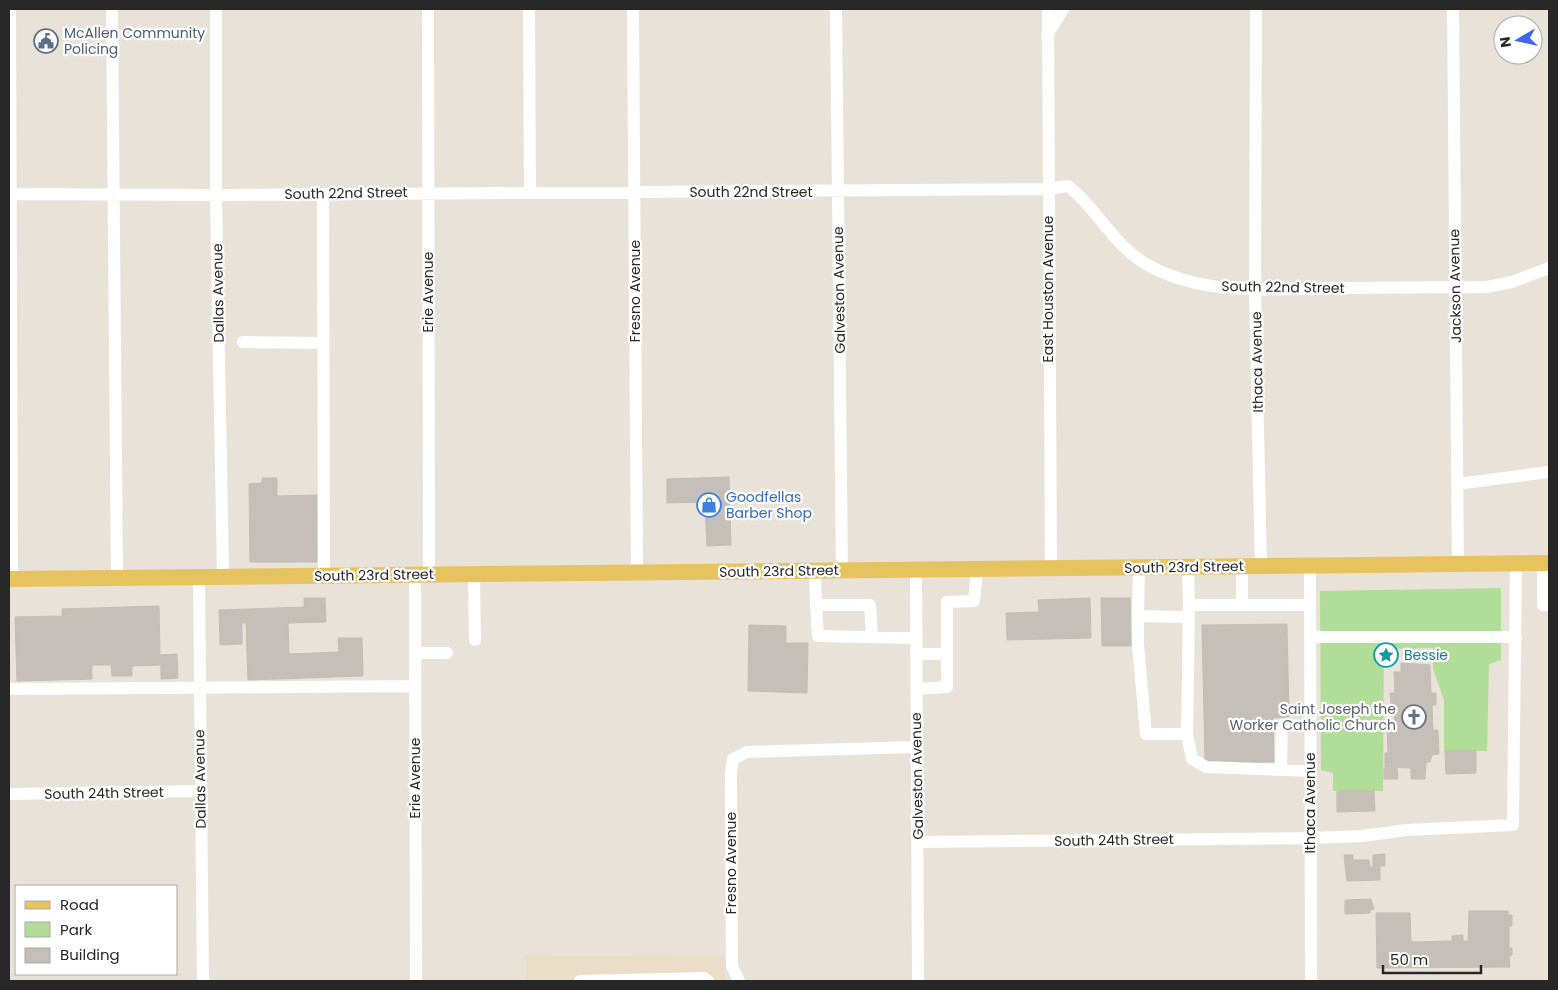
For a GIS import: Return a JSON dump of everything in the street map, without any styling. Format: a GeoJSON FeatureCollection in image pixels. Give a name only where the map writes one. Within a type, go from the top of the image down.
{"type":"FeatureCollection","features":[{"type":"Feature","properties":{"kind":"main road","name":"South 23rd Street"},"geometry":{"type":"LineString","coordinates":[[10,579],[1546,563]]}},
{"type":"Feature","properties":{"kind":"street"},"geometry":{"type":"LineString","coordinates":[[10,9],[10,579]]}},
{"type":"Feature","properties":{"kind":"street"},"geometry":{"type":"LineString","coordinates":[[112,9],[117,578]]}},
{"type":"Feature","properties":{"kind":"street","name":"Dallas Avenue"},"geometry":{"type":"LineString","coordinates":[[216,9],[216,195],[223,577]]}},
{"type":"Feature","properties":{"kind":"street","name":"Erie Avenue"},"geometry":{"type":"LineString","coordinates":[[416,981],[415,653],[422,575],[428,9]]}},
{"type":"Feature","properties":{"kind":"street"},"geometry":{"type":"LineString","coordinates":[[529,9],[530,192]]}},
{"type":"Feature","properties":{"kind":"street","name":"Fresno Avenue"},"geometry":{"type":"LineString","coordinates":[[633,9],[637,573]]}},
{"type":"Feature","properties":{"kind":"street","name":"Galveston Avenue"},"geometry":{"type":"LineString","coordinates":[[836,9],[842,570]]}},
{"type":"Feature","properties":{"kind":"street","name":"East Houston Avenue"},"geometry":{"type":"LineString","coordinates":[[1048,9],[1050,568]]}},
{"type":"Feature","properties":{"kind":"street"},"geometry":{"type":"LineString","coordinates":[[1047,35],[1063,9]]}},
{"type":"Feature","properties":{"kind":"street","name":"Ithaca Avenue"},"geometry":{"type":"LineString","coordinates":[[1256,9],[1255,289],[1261,566]]}},
{"type":"Feature","properties":{"kind":"street","name":"Jackson Avenue"},"geometry":{"type":"LineString","coordinates":[[1453,9],[1458,564]]}},
{"type":"Feature","properties":{"kind":"street","name":"South 22nd Street"},"geometry":{"type":"LineString","coordinates":[[10,194],[216,195],[427,192],[1048,190],[1068,186],[1079,194],[1127,250],[1164,273],[1190,282],[1255,289],[1487,286],[1512,282],[1549,268]]}},
{"type":"Feature","properties":{"kind":"street"},"geometry":{"type":"LineString","coordinates":[[323,194],[324,576]]}},
{"type":"Feature","properties":{"kind":"street"},"geometry":{"type":"LineString","coordinates":[[243,342],[323,343]]}},
{"type":"Feature","properties":{"kind":"street"},"geometry":{"type":"LineString","coordinates":[[1457,484],[1549,472]]}},
{"type":"Feature","properties":{"kind":"street"},"geometry":{"type":"LineString","coordinates":[[1546,563],[1543,605],[1549,605]]}},
{"type":"Feature","properties":{"kind":"street"},"geometry":{"type":"LineString","coordinates":[[1310,637],[1516,637],[1516,564]]}},
{"type":"Feature","properties":{"kind":"street"},"geometry":{"type":"LineString","coordinates":[[1242,566],[1242,605]]}},
{"type":"Feature","properties":{"kind":"street","name":"Ithaca Avenue"},"geometry":{"type":"LineString","coordinates":[[1310,566],[1311,981]]}},
{"type":"Feature","properties":{"kind":"street"},"geometry":{"type":"LineString","coordinates":[[1139,567],[1138,645],[1146,734],[1187,734]]}},
{"type":"Feature","properties":{"kind":"street"},"geometry":{"type":"LineString","coordinates":[[1188,567],[1187,734],[1192,759],[1206,767],[1310,771]]}},
{"type":"Feature","properties":{"kind":"street"},"geometry":{"type":"LineString","coordinates":[[916,688],[947,687],[947,602],[974,601],[977,569]]}},
{"type":"Feature","properties":{"kind":"street","name":"Galveston Avenue"},"geometry":{"type":"LineString","coordinates":[[916,570],[918,981]]}},
{"type":"Feature","properties":{"kind":"street"},"geometry":{"type":"LineString","coordinates":[[816,571],[818,636],[916,638]]}},
{"type":"Feature","properties":{"kind":"street"},"geometry":{"type":"LineString","coordinates":[[474,574],[475,640]]}},
{"type":"Feature","properties":{"kind":"street","name":"Dallas Avenue"},"geometry":{"type":"LineString","coordinates":[[199,577],[203,981]]}},
{"type":"Feature","properties":{"kind":"street"},"geometry":{"type":"LineString","coordinates":[[816,604],[870,605],[872,637]]}},
{"type":"Feature","properties":{"kind":"street"},"geometry":{"type":"LineString","coordinates":[[1138,616],[1242,605],[1310,605]]}},
{"type":"Feature","properties":{"kind":"street","name":"South 24th Street"},"geometry":{"type":"LineString","coordinates":[[918,842],[1310,838],[1362,836],[1408,830],[1513,825],[1516,637]]}},
{"type":"Feature","properties":{"kind":"street"},"geometry":{"type":"LineString","coordinates":[[415,653],[447,653]]}},
{"type":"Feature","properties":{"kind":"street"},"geometry":{"type":"LineString","coordinates":[[916,654],[947,654]]}},
{"type":"Feature","properties":{"kind":"street"},"geometry":{"type":"LineString","coordinates":[[9,689],[415,686]]}},
{"type":"Feature","properties":{"kind":"street"},"geometry":{"type":"LineString","coordinates":[[1281,770],[1282,726],[1310,726]]}},
{"type":"Feature","properties":{"kind":"street","name":"Fresno Avenue"},"geometry":{"type":"LineString","coordinates":[[739,981],[732,966],[731,773],[733,759],[747,752],[916,747]]}},
{"type":"Feature","properties":{"kind":"street","name":"South 24th Street"},"geometry":{"type":"LineString","coordinates":[[9,794],[200,791]]}},
{"type":"Feature","properties":{"kind":"street"},"geometry":{"type":"LineString","coordinates":[[580,981],[704,978],[708,981]]}},
{"type":"Feature","properties":{"kind":"shaded area"},"geometry":{"type":"Polygon","coordinates":[[[526,955],[723,956],[726,981],[526,981],[526,955]]]}},
{"type":"Feature","properties":{"kind":"green space"},"geometry":{"type":"Polygon","coordinates":[[[1501,588],[1501,660],[1489,664],[1487,751],[1444,751],[1444,700],[1433,669],[1433,648],[1384,649],[1383,791],[1333,791],[1333,773],[1321,770],[1320,591],[1501,588]]]}},
{"type":"Feature","properties":{"kind":"building"},"geometry":{"type":"Polygon","coordinates":[[[729,477],[731,545],[707,546],[705,502],[667,503],[667,479],[729,477]]]}},
{"type":"Feature","properties":{"kind":"building"},"geometry":{"type":"Polygon","coordinates":[[[262,478],[277,478],[277,496],[317,495],[317,562],[250,562],[249,484],[262,483],[262,478]]]}},
{"type":"Feature","properties":{"kind":"building"},"geometry":{"type":"Polygon","coordinates":[[[304,598],[325,598],[326,622],[288,623],[289,654],[339,652],[338,638],[362,638],[363,676],[248,680],[246,623],[242,623],[242,644],[220,645],[219,610],[304,607],[304,598]]]}},
{"type":"Feature","properties":{"kind":"building"},"geometry":{"type":"Polygon","coordinates":[[[1090,598],[1091,638],[1007,640],[1006,613],[1039,612],[1038,600],[1090,598]]]}},
{"type":"Feature","properties":{"kind":"building"},"geometry":{"type":"Polygon","coordinates":[[[1101,598],[1130,598],[1131,646],[1102,646],[1101,598]]]}},
{"type":"Feature","properties":{"kind":"building"},"geometry":{"type":"Polygon","coordinates":[[[159,606],[160,655],[177,654],[178,678],[161,679],[161,665],[132,666],[132,676],[112,676],[111,665],[92,665],[92,679],[17,681],[15,617],[62,616],[62,609],[159,606]]]}},
{"type":"Feature","properties":{"kind":"building"},"geometry":{"type":"Polygon","coordinates":[[[1287,624],[1289,717],[1273,718],[1274,762],[1205,763],[1202,625],[1287,624]]]}},
{"type":"Feature","properties":{"kind":"building"},"geometry":{"type":"Polygon","coordinates":[[[749,625],[786,626],[786,643],[808,643],[807,693],[748,691],[749,625]]]}},
{"type":"Feature","properties":{"kind":"building","name":"Saint Joseph the Worker Catholic Church"},"geometry":{"type":"Polygon","coordinates":[[[1401,663],[1430,665],[1431,693],[1436,693],[1436,705],[1432,705],[1433,730],[1438,730],[1439,754],[1432,755],[1430,762],[1426,762],[1425,779],[1411,779],[1411,768],[1385,767],[1385,753],[1388,753],[1387,729],[1395,729],[1394,705],[1391,705],[1390,693],[1395,693],[1394,672],[1401,672],[1401,663]]]}},
{"type":"Feature","properties":{"kind":"building"},"geometry":{"type":"Polygon","coordinates":[[[1445,751],[1476,751],[1476,773],[1446,774],[1445,751]]]}},
{"type":"Feature","properties":{"kind":"building"},"geometry":{"type":"Polygon","coordinates":[[[1384,768],[1397,768],[1398,779],[1384,779],[1384,768]]]}},
{"type":"Feature","properties":{"kind":"building"},"geometry":{"type":"Polygon","coordinates":[[[1337,791],[1374,791],[1375,811],[1337,812],[1337,791]]]}},
{"type":"Feature","properties":{"kind":"building"},"geometry":{"type":"Polygon","coordinates":[[[1385,854],[1385,866],[1380,866],[1380,880],[1347,881],[1344,855],[1353,855],[1353,860],[1369,860],[1370,867],[1373,867],[1373,855],[1385,854]]]}},
{"type":"Feature","properties":{"kind":"building"},"geometry":{"type":"Polygon","coordinates":[[[1371,899],[1374,909],[1370,910],[1370,913],[1345,914],[1345,900],[1371,899]]]}},
{"type":"Feature","properties":{"kind":"building"},"geometry":{"type":"Polygon","coordinates":[[[1469,911],[1508,911],[1508,915],[1512,915],[1512,926],[1509,926],[1509,948],[1512,948],[1512,955],[1509,956],[1510,967],[1377,968],[1376,913],[1410,913],[1411,942],[1452,941],[1452,936],[1463,935],[1463,941],[1468,941],[1469,911]]]}},
{"type":"Feature","properties":{"kind":"place","name":"McAllen Community Policing"},"geometry":{"type":"Point","coordinates":[46,41]}},
{"type":"Feature","properties":{"kind":"place","name":"Goodfellas Barber Shop"},"geometry":{"type":"Point","coordinates":[709,505]}},
{"type":"Feature","properties":{"kind":"place","name":"Bessie"},"geometry":{"type":"Point","coordinates":[1386,655]}},
{"type":"Feature","properties":{"kind":"place","name":"Saint Joseph the Worker Catholic Church"},"geometry":{"type":"Point","coordinates":[1414,717]}}]}
